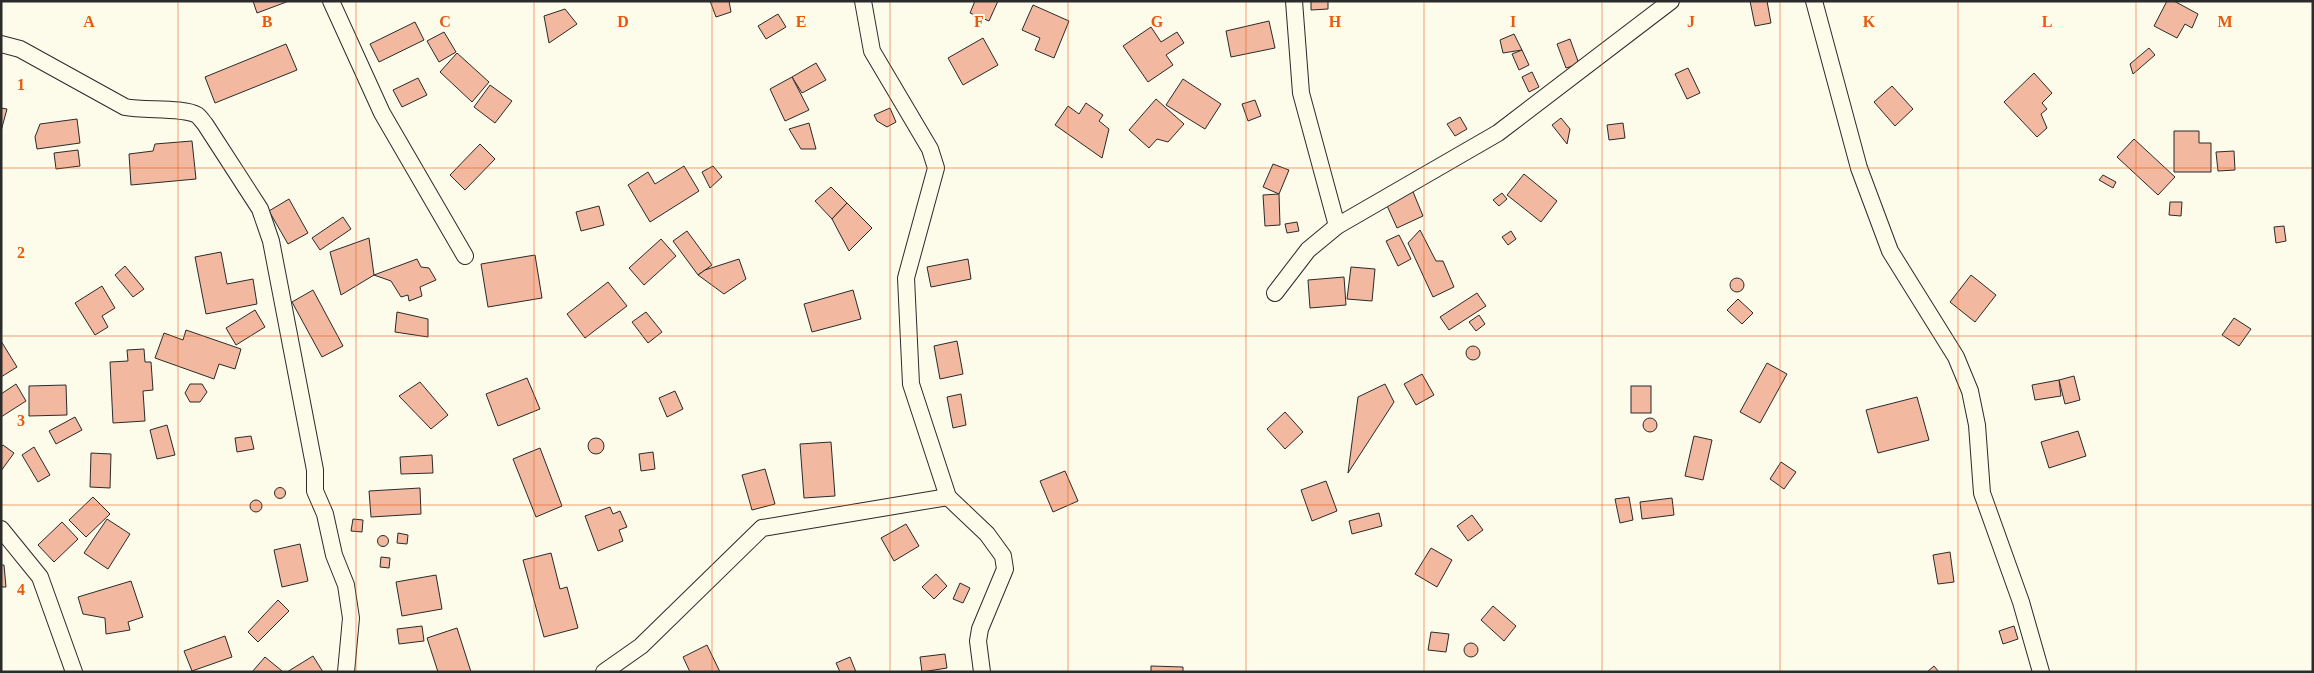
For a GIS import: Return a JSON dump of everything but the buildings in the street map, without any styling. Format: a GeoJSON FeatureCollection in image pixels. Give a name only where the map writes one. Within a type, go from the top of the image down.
{"type":"FeatureCollection","features":[{"type":"Feature","properties":{"kind":"street"},"geometry":{"type":"LineString","coordinates":[[331,1],[382,113],[465,256]]}},
{"type":"Feature","properties":{"kind":"street"},"geometry":{"type":"LineString","coordinates":[[863,1],[872,51],[930,150],[936,168],[906,278],[911,384],[948,497],[987,534],[1003,556],[1005,569],[980,629],[978,641],[982,672]]}},
{"type":"Feature","properties":{"kind":"street"},"geometry":{"type":"LineString","coordinates":[[1294,1],[1301,93],[1337,226]]}},
{"type":"Feature","properties":{"kind":"street"},"geometry":{"type":"LineString","coordinates":[[1275,293],[1308,250],[1337,226],[1498,133],[1671,1]]}},
{"type":"Feature","properties":{"kind":"street"},"geometry":{"type":"LineString","coordinates":[[1814,1],[1859,168],[1890,251],[1956,357],[1970,391],[1977,424],[1982,493],[2021,602],[2041,672]]}},
{"type":"Feature","properties":{"kind":"street"},"geometry":{"type":"LineString","coordinates":[[1,44],[20,49],[125,107],[142,110],[181,111],[197,115],[206,124],[260,209],[271,241],[314,470],[315,491],[325,514],[334,555],[346,585],[351,618],[346,672]]}},
{"type":"Feature","properties":{"kind":"street"},"geometry":{"type":"LineString","coordinates":[[604,672],[641,646],[657,632],[762,528],[948,497]]}},
{"type":"Feature","properties":{"kind":"street"},"geometry":{"type":"LineString","coordinates":[[1,530],[40,577],[74,672]]}}]}
